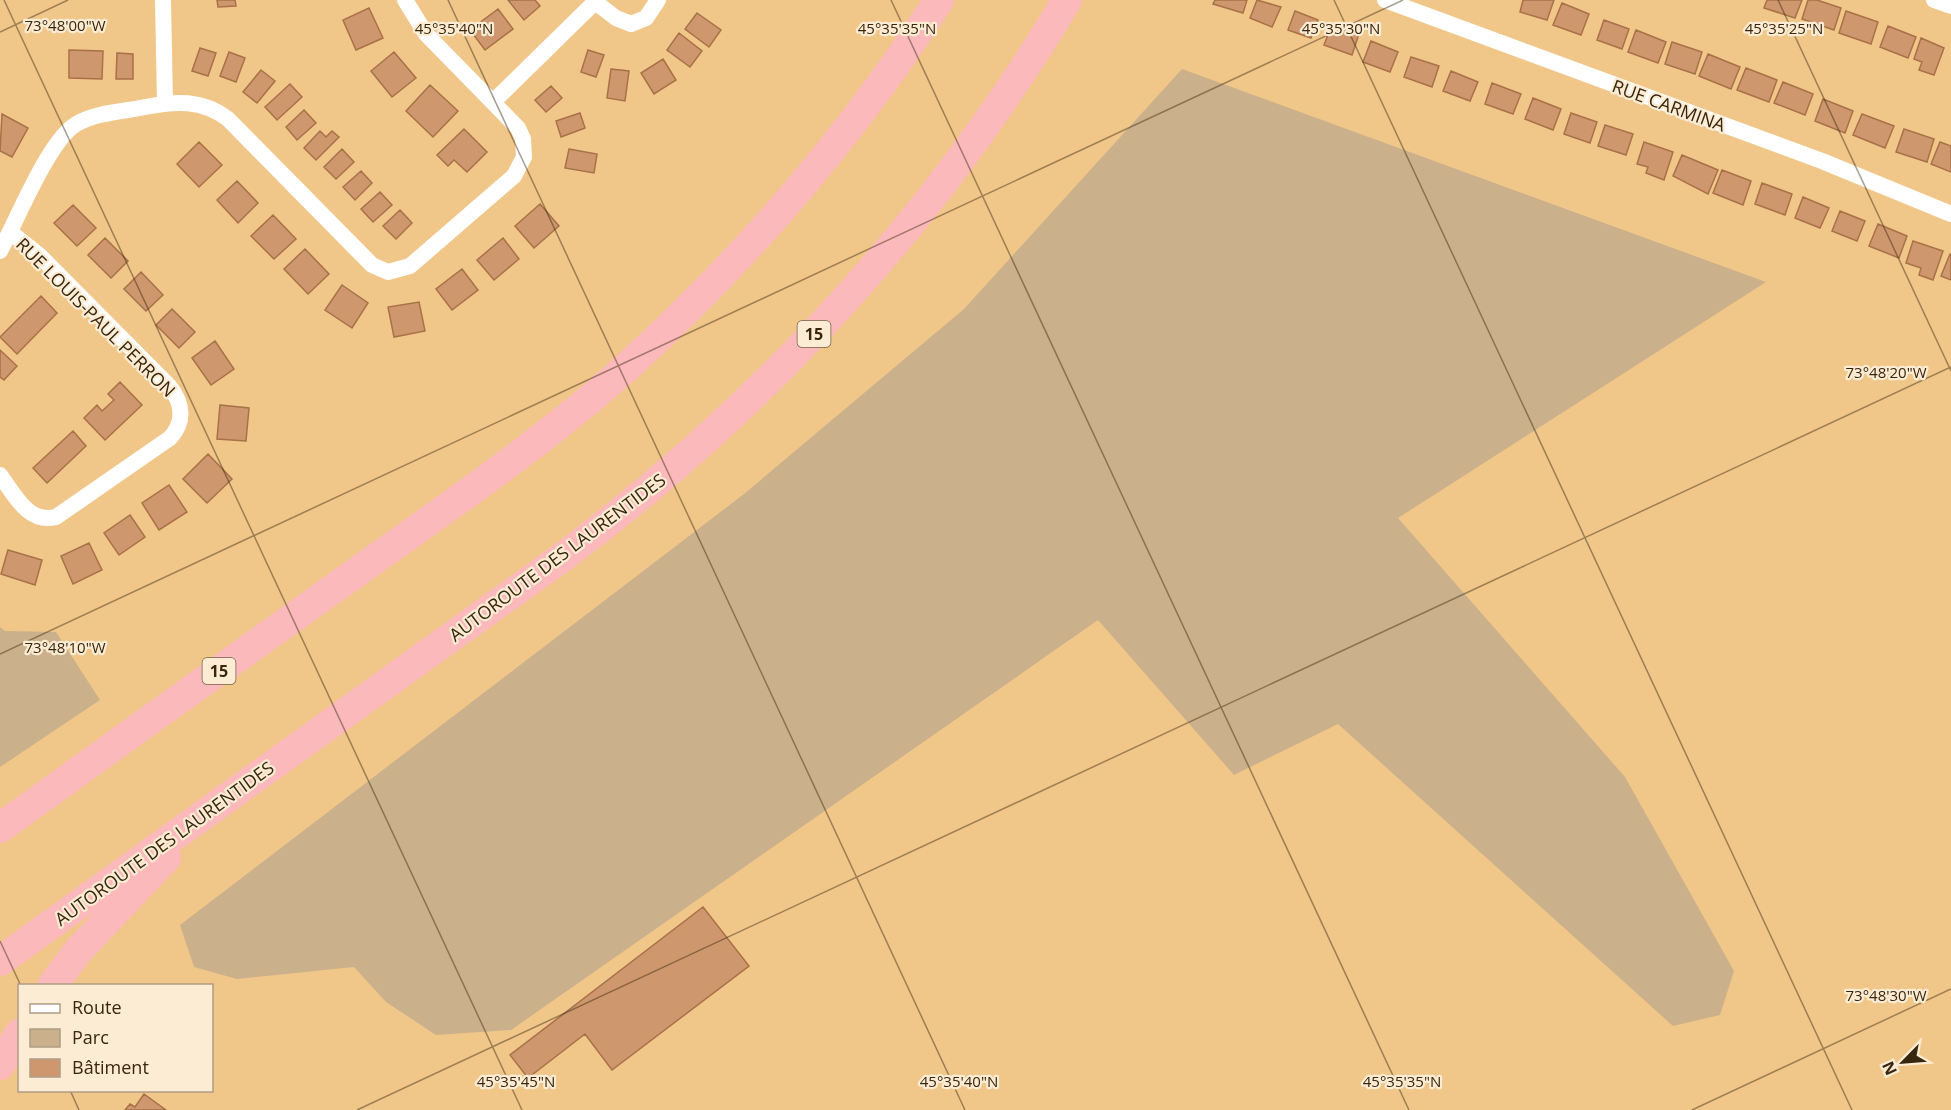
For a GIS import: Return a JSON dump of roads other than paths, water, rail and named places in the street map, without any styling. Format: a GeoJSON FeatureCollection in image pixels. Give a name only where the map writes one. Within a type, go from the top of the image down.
{"type":"FeatureCollection","features":[{"type":"Feature","properties":{"kind":"highway","name":"15"},"geometry":{"type":"LineString","coordinates":[[4,824],[460,498],[570,415],[628,365],[717,279],[796,192],[876,92],[939,0]]}},
{"type":"Feature","properties":{"kind":"highway","name":"AUTOROUTE DES LAURENTIDES"},"geometry":{"type":"LineString","coordinates":[[0,962],[580,543],[660,480],[739,409],[837,310],[922,210],[998,108],[1067,0]]}},
{"type":"Feature","properties":{"kind":"highway"},"geometry":{"type":"LineString","coordinates":[[53,984],[78,951],[217,804]]}},
{"type":"Feature","properties":{"kind":"highway"},"geometry":{"type":"LineString","coordinates":[[0,1065],[18,1036]]}},
{"type":"Feature","properties":{"kind":"street"},"geometry":{"type":"LineString","coordinates":[[163,0],[165,103]]}},
{"type":"Feature","properties":{"kind":"street","name":"RUE LOUIS-PAUL PERRON"},"geometry":{"type":"LineString","coordinates":[[0,251],[53,148],[70,128],[88,119],[165,103],[195,104],[220,113],[366,261],[377,269],[393,272],[415,262],[514,176],[522,164],[525,151],[521,134],[426,34],[405,0]]}},
{"type":"Feature","properties":{"kind":"street"},"geometry":{"type":"LineString","coordinates":[[493,102],[596,1],[609,14],[631,24],[646,18],[658,0]]}},
{"type":"Feature","properties":{"kind":"street","name":"RUE CARMINA"},"geometry":{"type":"LineString","coordinates":[[1385,0],[1415,5],[1822,161],[1951,214]]}},
{"type":"Feature","properties":{"kind":"street"},"geometry":{"type":"LineString","coordinates":[[1934,0],[1951,6]]}},
{"type":"Feature","properties":{"kind":"street","name":"RUE LOUIS-PAUL PERRON"},"geometry":{"type":"LineString","coordinates":[[0,475],[28,512],[39,517],[56,517],[170,438],[178,428],[181,416],[177,398],[170,387],[39,255],[10,232]]}}]}
